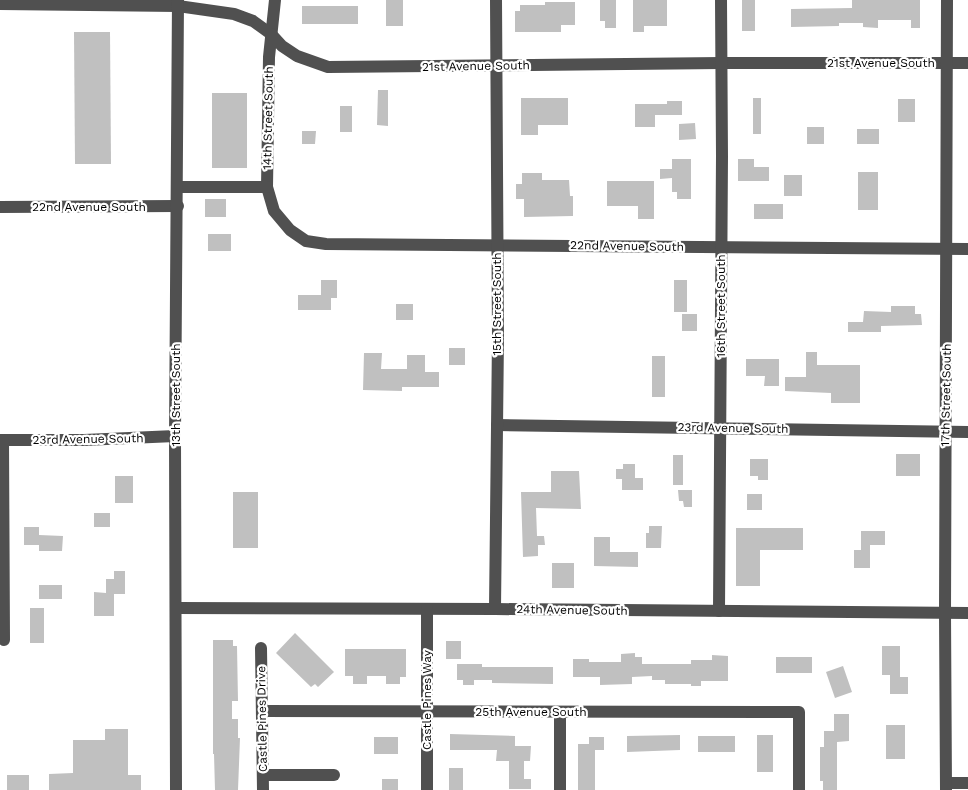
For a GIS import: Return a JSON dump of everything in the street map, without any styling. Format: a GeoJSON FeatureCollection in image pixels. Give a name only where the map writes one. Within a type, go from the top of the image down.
{"type":"FeatureCollection","features":[{"type":"Feature","properties":{"kind":"street","name":"14th Street South"},"geometry":{"type":"LineString","coordinates":[[275,0],[269,57],[267,187],[274,211],[290,230]]}},
{"type":"Feature","properties":{"kind":"street","name":"15th Street South"},"geometry":{"type":"LineString","coordinates":[[494,609],[497,425],[496,0]]}},
{"type":"Feature","properties":{"kind":"street","name":"16th Street South"},"geometry":{"type":"LineString","coordinates":[[719,611],[722,247],[720,0]]}},
{"type":"Feature","properties":{"kind":"street","name":"17th Street South"},"geometry":{"type":"LineString","coordinates":[[946,786],[944,613],[947,341],[947,0]]}},
{"type":"Feature","properties":{"kind":"street","name":"21st Avenue South"},"geometry":{"type":"LineString","coordinates":[[0,4],[178,3],[234,14],[254,21],[271,34],[282,46],[298,56],[328,67],[721,63],[968,63]]}},
{"type":"Feature","properties":{"kind":"street","name":"13th Street South"},"geometry":{"type":"LineString","coordinates":[[176,790],[175,436],[178,3]]}},
{"type":"Feature","properties":{"kind":"street"},"geometry":{"type":"LineString","coordinates":[[177,187],[267,187]]}},
{"type":"Feature","properties":{"kind":"street","name":"22nd Avenue South"},"geometry":{"type":"LineString","coordinates":[[0,207],[178,206]]}},
{"type":"Feature","properties":{"kind":"street","name":"22nd Avenue South"},"geometry":{"type":"LineString","coordinates":[[290,230],[306,241],[326,244],[968,249]]}},
{"type":"Feature","properties":{"kind":"street","name":"23rd Avenue South"},"geometry":{"type":"LineString","coordinates":[[497,425],[968,432]]}},
{"type":"Feature","properties":{"kind":"street","name":"23rd Avenue South"},"geometry":{"type":"LineString","coordinates":[[2,440],[84,440],[175,436]]}},
{"type":"Feature","properties":{"kind":"street"},"geometry":{"type":"LineString","coordinates":[[2,440],[4,640]]}},
{"type":"Feature","properties":{"kind":"street","name":"24th Avenue South"},"geometry":{"type":"LineString","coordinates":[[176,608],[968,614]]}},
{"type":"Feature","properties":{"kind":"street","name":"Castle Pines Way"},"geometry":{"type":"LineString","coordinates":[[427,609],[428,790]]}},
{"type":"Feature","properties":{"kind":"street","name":"Castle Pines Drive"},"geometry":{"type":"LineString","coordinates":[[261,648],[263,790]]}},
{"type":"Feature","properties":{"kind":"street","name":"25th Avenue South"},"geometry":{"type":"LineString","coordinates":[[262,711],[799,712],[799,790]]}},
{"type":"Feature","properties":{"kind":"street"},"geometry":{"type":"LineString","coordinates":[[560,713],[560,790]]}},
{"type":"Feature","properties":{"kind":"street"},"geometry":{"type":"LineString","coordinates":[[263,776],[334,775]]}},
{"type":"Feature","properties":{"kind":"street"},"geometry":{"type":"LineString","coordinates":[[946,786],[968,783]]}},
{"type":"Feature","properties":{"kind":"building"},"geometry":{"type":"Polygon","coordinates":[[[386,0],[403,0],[403,26],[386,26],[386,0]]]}},
{"type":"Feature","properties":{"kind":"building"},"geometry":{"type":"Polygon","coordinates":[[[600,0],[616,0],[616,28],[605,28],[605,21],[600,21],[600,0]]]}},
{"type":"Feature","properties":{"kind":"building"},"geometry":{"type":"Polygon","coordinates":[[[633,0],[667,0],[667,26],[644,26],[644,32],[633,32],[633,0]]]}},
{"type":"Feature","properties":{"kind":"building"},"geometry":{"type":"Polygon","coordinates":[[[742,0],[755,0],[755,31],[742,31],[742,0]]]}},
{"type":"Feature","properties":{"kind":"building"},"geometry":{"type":"Polygon","coordinates":[[[852,0],[920,0],[920,28],[911,28],[911,20],[878,20],[878,28],[863,27],[863,23],[839,23],[839,26],[791,27],[791,9],[852,8],[852,0]]]}},
{"type":"Feature","properties":{"kind":"building"},"geometry":{"type":"Polygon","coordinates":[[[545,2],[575,2],[575,25],[561,25],[561,32],[515,32],[515,11],[520,11],[520,5],[545,5],[545,2]]]}},
{"type":"Feature","properties":{"kind":"building"},"geometry":{"type":"Polygon","coordinates":[[[302,6],[358,6],[358,24],[302,24],[302,6]]]}},
{"type":"Feature","properties":{"kind":"building"},"geometry":{"type":"Polygon","coordinates":[[[74,32],[110,32],[111,164],[75,164],[74,32]]]}},
{"type":"Feature","properties":{"kind":"building"},"geometry":{"type":"Polygon","coordinates":[[[378,90],[388,90],[388,126],[377,125],[378,90]]]}},
{"type":"Feature","properties":{"kind":"building"},"geometry":{"type":"Polygon","coordinates":[[[212,93],[247,93],[247,168],[212,168],[212,93]]]}},
{"type":"Feature","properties":{"kind":"building"},"geometry":{"type":"Polygon","coordinates":[[[521,98],[568,98],[568,125],[538,125],[538,135],[521,135],[521,98]]]}},
{"type":"Feature","properties":{"kind":"building"},"geometry":{"type":"Polygon","coordinates":[[[753,98],[761,98],[761,134],[753,134],[753,98]]]}},
{"type":"Feature","properties":{"kind":"building"},"geometry":{"type":"Polygon","coordinates":[[[898,99],[915,99],[915,122],[898,122],[898,99]]]}},
{"type":"Feature","properties":{"kind":"building"},"geometry":{"type":"Polygon","coordinates":[[[667,101],[682,101],[682,115],[655,115],[655,127],[635,127],[635,104],[667,104],[667,101]]]}},
{"type":"Feature","properties":{"kind":"building"},"geometry":{"type":"Polygon","coordinates":[[[340,106],[352,106],[352,132],[340,132],[340,106]]]}},
{"type":"Feature","properties":{"kind":"building"},"geometry":{"type":"Polygon","coordinates":[[[695,123],[696,139],[679,140],[679,124],[695,123]]]}},
{"type":"Feature","properties":{"kind":"building"},"geometry":{"type":"Polygon","coordinates":[[[807,127],[824,127],[824,144],[807,144],[807,127]]]}},
{"type":"Feature","properties":{"kind":"building"},"geometry":{"type":"Polygon","coordinates":[[[857,129],[879,129],[879,144],[857,144],[857,129]]]}},
{"type":"Feature","properties":{"kind":"building"},"geometry":{"type":"Polygon","coordinates":[[[302,131],[316,131],[315,144],[302,144],[302,131]]]}},
{"type":"Feature","properties":{"kind":"building"},"geometry":{"type":"Polygon","coordinates":[[[672,159],[691,159],[691,199],[677,199],[677,192],[672,192],[672,178],[660,179],[660,169],[672,169],[672,159]]]}},
{"type":"Feature","properties":{"kind":"building"},"geometry":{"type":"Polygon","coordinates":[[[738,159],[754,159],[754,167],[769,167],[769,181],[738,181],[738,159]]]}},
{"type":"Feature","properties":{"kind":"building"},"geometry":{"type":"Polygon","coordinates":[[[858,172],[878,172],[878,210],[858,210],[858,172]]]}},
{"type":"Feature","properties":{"kind":"building"},"geometry":{"type":"Polygon","coordinates":[[[522,173],[542,173],[542,180],[569,180],[570,196],[573,196],[573,216],[524,217],[524,199],[516,199],[516,184],[522,184],[522,173]]]}},
{"type":"Feature","properties":{"kind":"building"},"geometry":{"type":"Polygon","coordinates":[[[784,175],[802,175],[802,196],[784,196],[784,175]]]}},
{"type":"Feature","properties":{"kind":"building"},"geometry":{"type":"Polygon","coordinates":[[[607,181],[654,181],[654,219],[638,219],[638,206],[607,206],[607,181]]]}},
{"type":"Feature","properties":{"kind":"building"},"geometry":{"type":"Polygon","coordinates":[[[205,199],[226,199],[226,217],[205,217],[205,199]]]}},
{"type":"Feature","properties":{"kind":"building"},"geometry":{"type":"Polygon","coordinates":[[[754,204],[783,204],[783,219],[754,219],[754,204]]]}},
{"type":"Feature","properties":{"kind":"building"},"geometry":{"type":"Polygon","coordinates":[[[208,234],[231,234],[231,251],[208,251],[208,234]]]}},
{"type":"Feature","properties":{"kind":"building"},"geometry":{"type":"Polygon","coordinates":[[[321,280],[337,280],[337,298],[331,298],[331,310],[298,310],[298,295],[321,295],[321,280]]]}},
{"type":"Feature","properties":{"kind":"building"},"geometry":{"type":"Polygon","coordinates":[[[674,280],[687,280],[687,312],[674,312],[674,280]]]}},
{"type":"Feature","properties":{"kind":"building"},"geometry":{"type":"Polygon","coordinates":[[[396,304],[413,304],[413,320],[396,320],[396,304]]]}},
{"type":"Feature","properties":{"kind":"building"},"geometry":{"type":"Polygon","coordinates":[[[891,306],[915,306],[915,314],[921,314],[922,325],[881,326],[881,332],[848,332],[848,322],[863,322],[864,311],[891,312],[891,306]]]}},
{"type":"Feature","properties":{"kind":"building"},"geometry":{"type":"Polygon","coordinates":[[[682,314],[697,314],[697,331],[682,331],[682,314]]]}},
{"type":"Feature","properties":{"kind":"building"},"geometry":{"type":"Polygon","coordinates":[[[449,348],[465,348],[465,365],[449,365],[449,348]]]}},
{"type":"Feature","properties":{"kind":"building"},"geometry":{"type":"Polygon","coordinates":[[[806,352],[817,352],[817,365],[860,365],[860,403],[831,403],[831,393],[785,391],[785,377],[806,377],[806,352]]]}},
{"type":"Feature","properties":{"kind":"building"},"geometry":{"type":"Polygon","coordinates":[[[364,353],[382,353],[381,369],[407,369],[407,355],[425,355],[425,372],[439,372],[439,387],[402,387],[402,391],[363,390],[364,353]]]}},
{"type":"Feature","properties":{"kind":"building"},"geometry":{"type":"Polygon","coordinates":[[[652,356],[665,356],[665,397],[652,397],[652,356]]]}},
{"type":"Feature","properties":{"kind":"building"},"geometry":{"type":"Polygon","coordinates":[[[746,359],[779,359],[779,386],[764,386],[765,376],[746,376],[746,359]]]}},
{"type":"Feature","properties":{"kind":"building"},"geometry":{"type":"Polygon","coordinates":[[[896,454],[920,454],[920,476],[896,476],[896,454]]]}},
{"type":"Feature","properties":{"kind":"building"},"geometry":{"type":"Polygon","coordinates":[[[673,455],[683,455],[683,485],[673,485],[673,455]]]}},
{"type":"Feature","properties":{"kind":"building"},"geometry":{"type":"Polygon","coordinates":[[[750,459],[768,459],[768,480],[758,480],[758,476],[750,476],[750,459]]]}},
{"type":"Feature","properties":{"kind":"building"},"geometry":{"type":"Polygon","coordinates":[[[623,464],[635,464],[635,478],[643,478],[643,490],[622,490],[622,479],[616,479],[616,469],[623,469],[623,464]]]}},
{"type":"Feature","properties":{"kind":"building"},"geometry":{"type":"Polygon","coordinates":[[[551,471],[579,471],[581,509],[536,508],[537,536],[544,536],[545,545],[538,545],[538,556],[523,557],[521,492],[551,492],[551,471]]]}},
{"type":"Feature","properties":{"kind":"building"},"geometry":{"type":"Polygon","coordinates":[[[115,476],[133,476],[133,503],[115,503],[115,476]]]}},
{"type":"Feature","properties":{"kind":"building"},"geometry":{"type":"Polygon","coordinates":[[[678,490],[692,490],[692,507],[684,507],[683,501],[679,501],[678,490]]]}},
{"type":"Feature","properties":{"kind":"building"},"geometry":{"type":"Polygon","coordinates":[[[233,492],[258,492],[258,548],[233,548],[233,492]]]}},
{"type":"Feature","properties":{"kind":"building"},"geometry":{"type":"Polygon","coordinates":[[[747,494],[762,494],[762,510],[747,510],[747,494]]]}},
{"type":"Feature","properties":{"kind":"building"},"geometry":{"type":"Polygon","coordinates":[[[94,513],[110,513],[110,527],[94,527],[94,513]]]}},
{"type":"Feature","properties":{"kind":"building"},"geometry":{"type":"Polygon","coordinates":[[[649,526],[662,526],[661,548],[646,548],[646,533],[649,533],[649,526]]]}},
{"type":"Feature","properties":{"kind":"building"},"geometry":{"type":"Polygon","coordinates":[[[24,527],[39,527],[39,535],[63,536],[62,551],[39,551],[39,545],[24,545],[24,527]]]}},
{"type":"Feature","properties":{"kind":"building"},"geometry":{"type":"Polygon","coordinates":[[[736,528],[803,528],[803,550],[760,550],[760,586],[736,586],[736,528]]]}},
{"type":"Feature","properties":{"kind":"building"},"geometry":{"type":"Polygon","coordinates":[[[861,531],[885,531],[885,545],[870,545],[870,568],[854,568],[854,550],[861,550],[861,531]]]}},
{"type":"Feature","properties":{"kind":"building"},"geometry":{"type":"Polygon","coordinates":[[[594,537],[610,537],[610,552],[638,552],[638,567],[594,566],[594,537]]]}},
{"type":"Feature","properties":{"kind":"building"},"geometry":{"type":"Polygon","coordinates":[[[552,563],[574,563],[574,588],[552,588],[552,563]]]}},
{"type":"Feature","properties":{"kind":"building"},"geometry":{"type":"Polygon","coordinates":[[[114,571],[125,571],[125,594],[114,594],[114,616],[94,616],[94,592],[106,593],[106,579],[114,579],[114,571]]]}},
{"type":"Feature","properties":{"kind":"building"},"geometry":{"type":"Polygon","coordinates":[[[39,585],[62,585],[62,599],[39,599],[39,585]]]}},
{"type":"Feature","properties":{"kind":"building"},"geometry":{"type":"Polygon","coordinates":[[[30,608],[44,608],[44,643],[30,643],[30,608]]]}},
{"type":"Feature","properties":{"kind":"building"},"geometry":{"type":"Polygon","coordinates":[[[295,633],[334,672],[318,687],[315,684],[311,687],[276,653],[295,633]]]}},
{"type":"Feature","properties":{"kind":"building"},"geometry":{"type":"Polygon","coordinates":[[[213,640],[233,640],[233,646],[237,646],[238,701],[232,701],[232,719],[238,719],[238,738],[240,738],[238,790],[215,790],[213,754],[213,640]]]}},
{"type":"Feature","properties":{"kind":"building"},"geometry":{"type":"Polygon","coordinates":[[[446,641],[461,641],[461,659],[446,659],[446,641]]]}},
{"type":"Feature","properties":{"kind":"building"},"geometry":{"type":"Polygon","coordinates":[[[882,646],[900,646],[900,677],[908,677],[908,694],[890,694],[890,675],[882,675],[882,646]]]}},
{"type":"Feature","properties":{"kind":"building"},"geometry":{"type":"Polygon","coordinates":[[[345,649],[406,649],[406,677],[400,677],[400,684],[386,684],[386,676],[367,676],[367,684],[353,684],[353,676],[345,676],[345,649]]]}},
{"type":"Feature","properties":{"kind":"building"},"geometry":{"type":"Polygon","coordinates":[[[635,653],[635,657],[642,657],[642,664],[691,664],[691,660],[712,660],[712,655],[728,656],[728,681],[701,681],[701,686],[691,686],[691,684],[665,684],[665,680],[652,680],[652,676],[632,677],[632,684],[600,685],[600,677],[573,677],[573,659],[589,659],[589,662],[621,662],[621,654],[635,653]]]}},
{"type":"Feature","properties":{"kind":"building"},"geometry":{"type":"Polygon","coordinates":[[[776,657],[812,657],[812,673],[776,673],[776,657]]]}},
{"type":"Feature","properties":{"kind":"building"},"geometry":{"type":"Polygon","coordinates":[[[457,664],[482,664],[482,667],[553,667],[553,684],[492,683],[492,680],[474,680],[474,685],[463,685],[463,680],[457,680],[457,664]]]}},
{"type":"Feature","properties":{"kind":"building"},"geometry":{"type":"Polygon","coordinates":[[[843,666],[852,692],[835,698],[826,672],[843,666]]]}},
{"type":"Feature","properties":{"kind":"building"},"geometry":{"type":"Polygon","coordinates":[[[834,714],[849,714],[849,741],[837,742],[837,790],[823,790],[823,781],[820,781],[820,747],[824,747],[824,731],[834,731],[834,714]]]}},
{"type":"Feature","properties":{"kind":"building"},"geometry":{"type":"Polygon","coordinates":[[[886,725],[905,725],[905,759],[886,759],[886,725]]]}},
{"type":"Feature","properties":{"kind":"building"},"geometry":{"type":"Polygon","coordinates":[[[105,729],[128,729],[128,775],[141,775],[141,790],[49,790],[49,774],[73,773],[73,740],[105,740],[105,729]]]}},
{"type":"Feature","properties":{"kind":"building"},"geometry":{"type":"Polygon","coordinates":[[[450,734],[515,736],[515,746],[531,746],[530,761],[524,761],[524,779],[531,779],[531,789],[509,789],[509,761],[496,761],[497,750],[450,750],[450,734]]]}},
{"type":"Feature","properties":{"kind":"building"},"geometry":{"type":"Polygon","coordinates":[[[680,735],[680,750],[627,752],[627,736],[680,735]]]}},
{"type":"Feature","properties":{"kind":"building"},"geometry":{"type":"Polygon","coordinates":[[[757,735],[773,735],[773,772],[757,772],[757,735]]]}},
{"type":"Feature","properties":{"kind":"building"},"geometry":{"type":"Polygon","coordinates":[[[698,736],[735,736],[735,752],[698,752],[698,736]]]}},
{"type":"Feature","properties":{"kind":"building"},"geometry":{"type":"Polygon","coordinates":[[[374,737],[398,737],[398,754],[374,754],[374,737]]]}},
{"type":"Feature","properties":{"kind":"building"},"geometry":{"type":"Polygon","coordinates":[[[589,737],[604,737],[604,750],[595,750],[595,790],[578,790],[578,744],[589,744],[589,737]]]}},
{"type":"Feature","properties":{"kind":"building"},"geometry":{"type":"Polygon","coordinates":[[[449,768],[463,768],[463,790],[449,790],[449,768]]]}},
{"type":"Feature","properties":{"kind":"building"},"geometry":{"type":"Polygon","coordinates":[[[7,775],[29,775],[29,790],[7,790],[7,775]]]}},
{"type":"Feature","properties":{"kind":"building"},"geometry":{"type":"Polygon","coordinates":[[[382,779],[398,779],[398,790],[382,790],[382,779]]]}}]}
